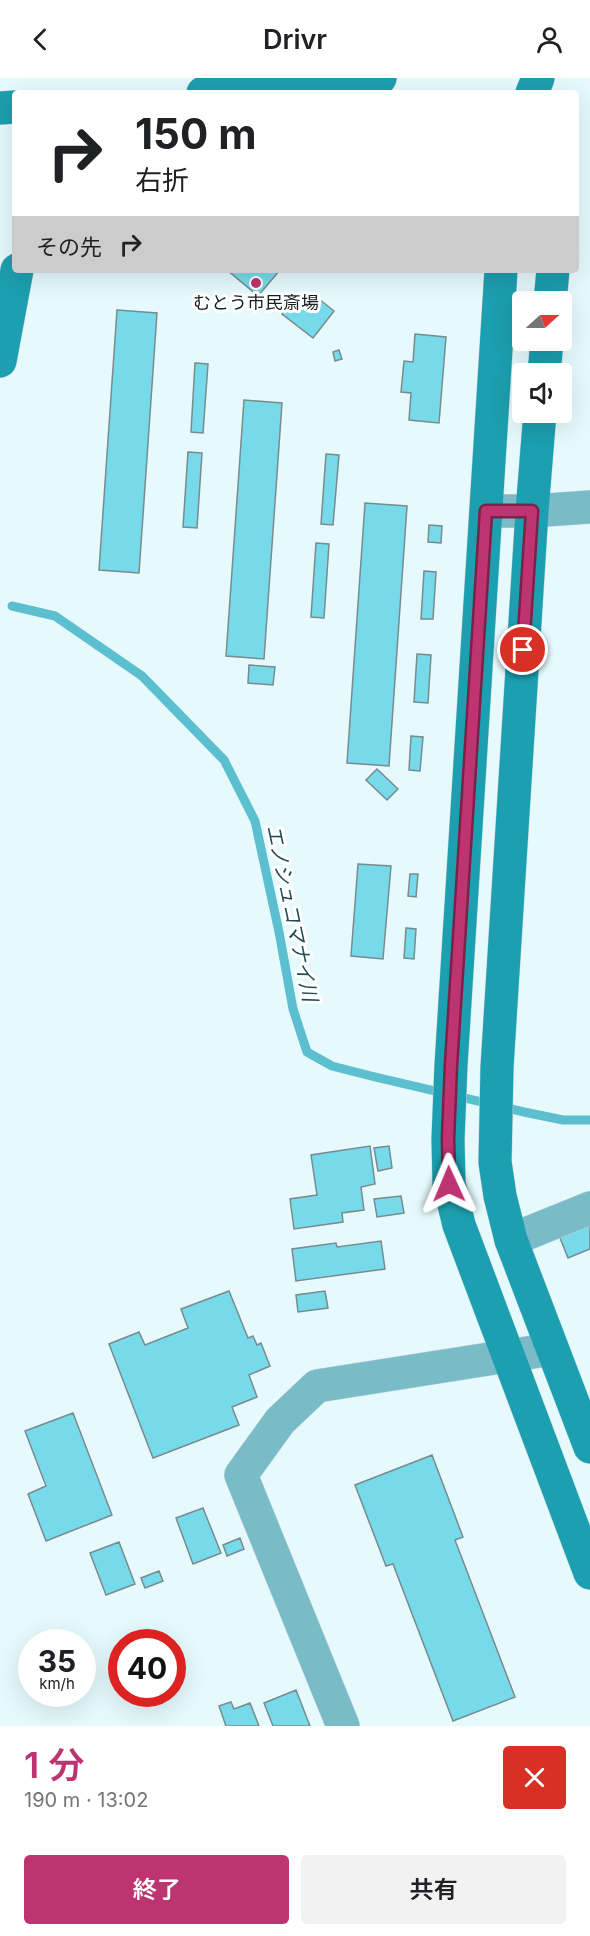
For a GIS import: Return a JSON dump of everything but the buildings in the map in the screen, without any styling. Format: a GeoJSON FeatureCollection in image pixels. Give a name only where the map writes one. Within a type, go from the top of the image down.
{"type":"FeatureCollection","features":[{"type":"Feature","properties":{"kind":"street"},"geometry":{"type":"LineString","coordinates":[[238,90],[381,78]]}},
{"type":"Feature","properties":{"kind":"street"},"geometry":{"type":"LineString","coordinates":[[0,362],[16,273]]}},
{"type":"Feature","properties":{"kind":"street"},"geometry":{"type":"LineString","coordinates":[[501,273],[451,1065],[449,1184],[459,1225],[590,1573]]}},
{"type":"Feature","properties":{"kind":"street"},"geometry":{"type":"LineString","coordinates":[[551,291],[553,273]]}},
{"type":"Feature","properties":{"kind":"street"},"geometry":{"type":"LineString","coordinates":[[539,423],[496,1067],[495,1162],[500,1196],[511,1240],[590,1447]]}},
{"type":"Feature","properties":{"kind":"street"},"geometry":{"type":"LineString","coordinates":[[486,511],[590,507]]}},
{"type":"Feature","properties":{"kind":"street"},"geometry":{"type":"LineString","coordinates":[[511,1240],[590,1208]]}},
{"type":"Feature","properties":{"kind":"street"},"geometry":{"type":"LineString","coordinates":[[343,1726],[241,1475],[280,1421],[317,1386],[552,1349]]}},
{"type":"Feature","properties":{"kind":"waterway","name":"エノシュコマナイ川"},"geometry":{"type":"LineString","coordinates":[[12,606],[55,616],[142,676],[224,760],[255,821],[293,1009],[307,1052],[332,1066],[371,1076],[563,1120],[590,1120]]}},
{"type":"Feature","properties":{"kind":"place","name":"むとう市民斎場"},"geometry":{"type":"Point","coordinates":[256,283]}},
{"type":"Feature","properties":{"kind":"route"},"geometry":{"type":"LineString","coordinates":[[449,1184],[451,1065],[486,511],[532,511],[523,650]]}}]}
